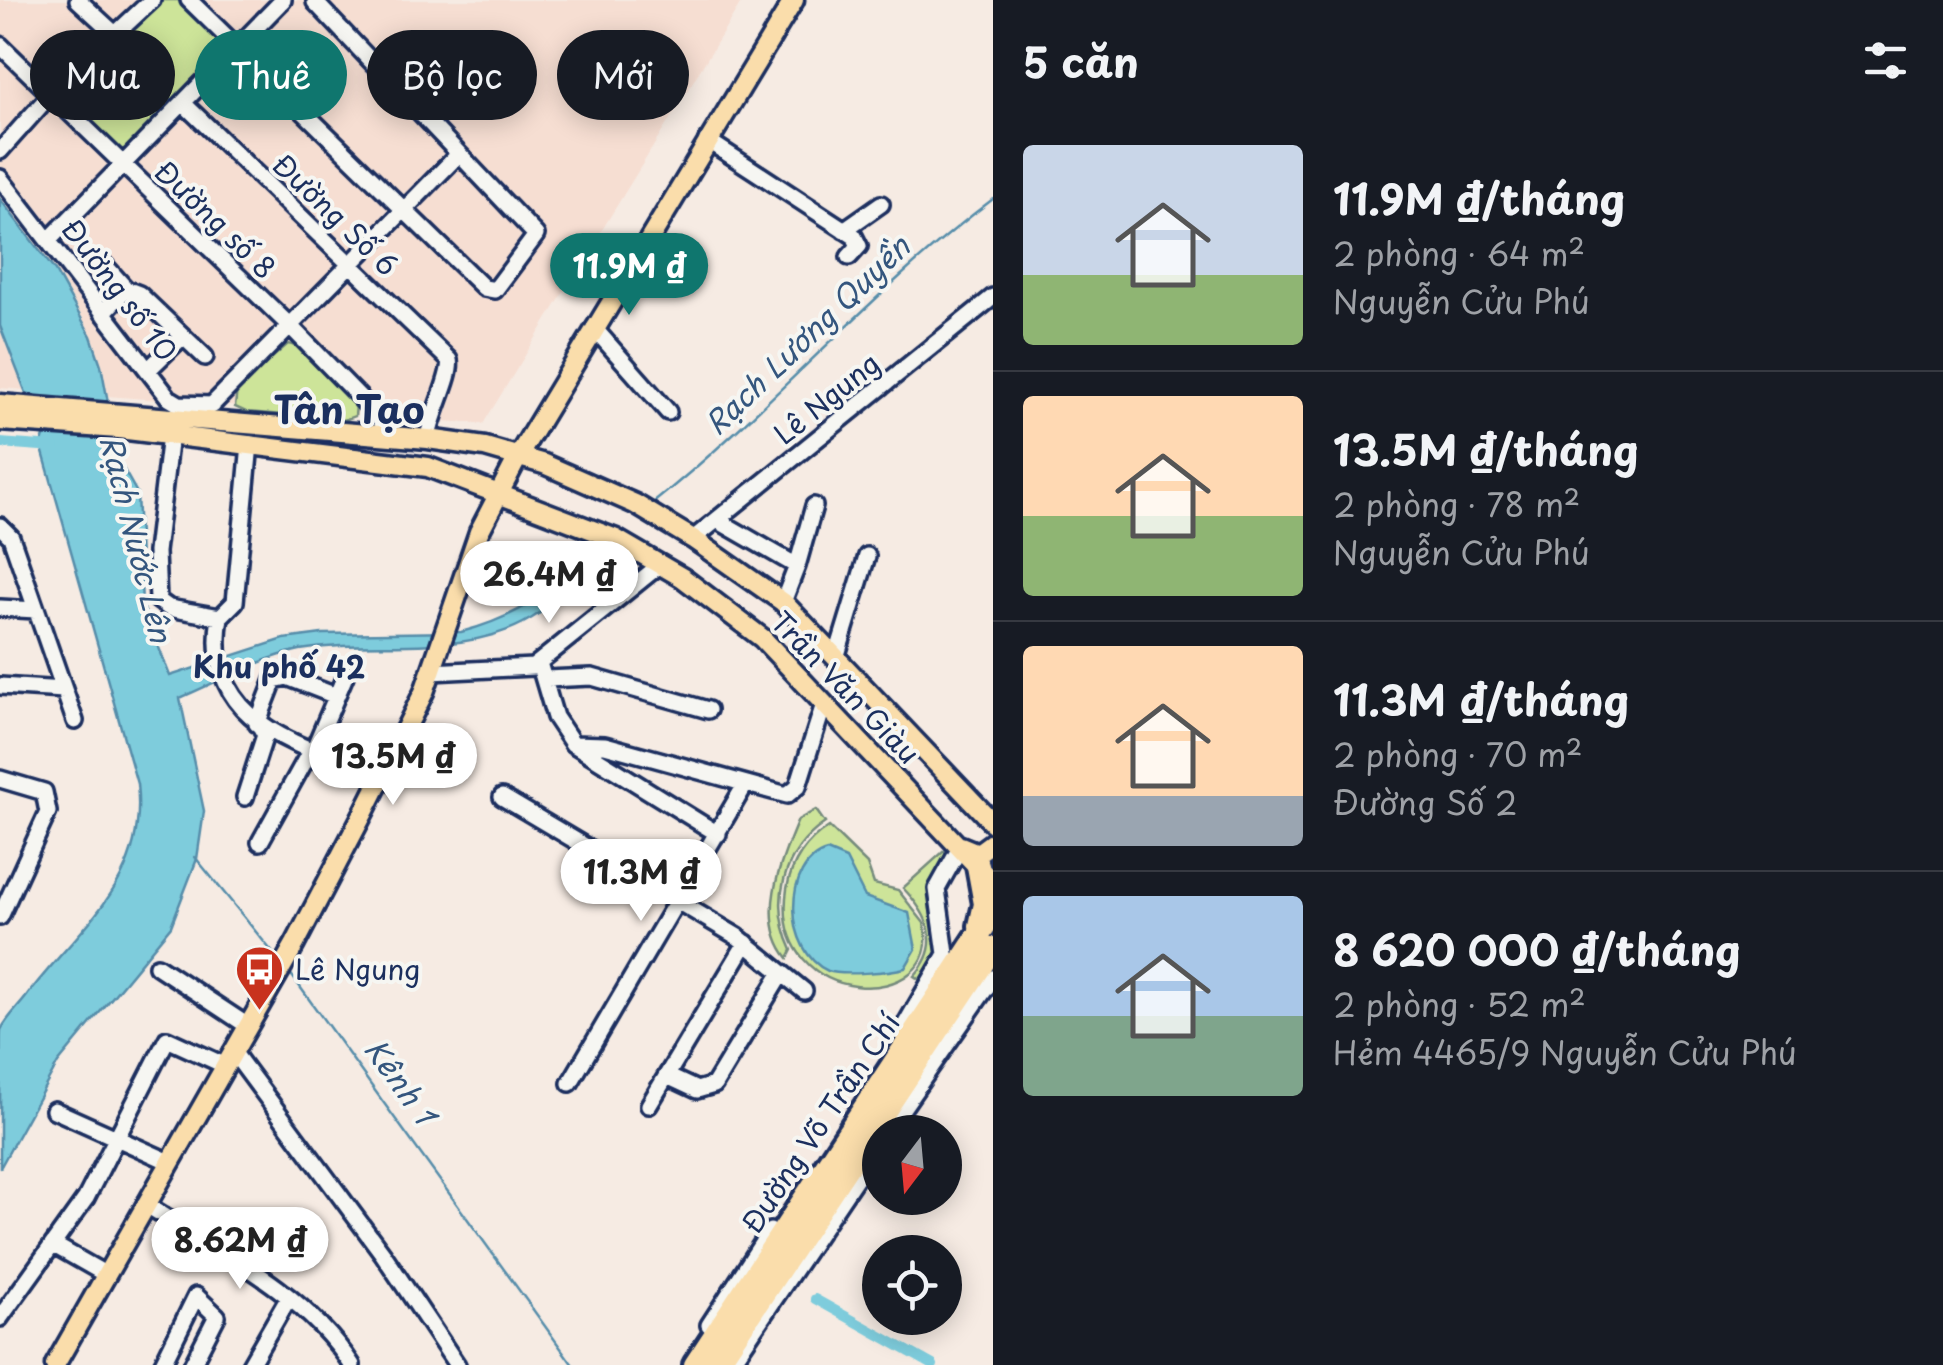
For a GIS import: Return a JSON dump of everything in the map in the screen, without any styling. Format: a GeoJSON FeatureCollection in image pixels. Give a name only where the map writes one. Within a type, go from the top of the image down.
{"type":"FeatureCollection","features":[{"type":"Feature","properties":{"kind":"highway"},"geometry":{"type":"LineString","coordinates":[[986,874],[987,958]]}},
{"type":"Feature","properties":{"kind":"highway","name":"Đường Võ Trần Chí"},"geometry":{"type":"LineString","coordinates":[[716,1365],[987,958],[993,913]]}},
{"type":"Feature","properties":{"kind":"highway","name":"Đường Võ Trần Chí"},"geometry":{"type":"LineString","coordinates":[[696,1365],[915,1025],[987,958]]}},
{"type":"Feature","properties":{"kind":"main road"},"geometry":{"type":"LineString","coordinates":[[54,1365],[295,944],[381,778],[431,672],[444,627],[499,493],[519,455],[794,0]]}},
{"type":"Feature","properties":{"kind":"main road"},"geometry":{"type":"LineString","coordinates":[[7,413],[120,421]]}},
{"type":"Feature","properties":{"kind":"main road","name":"Trần Văn Giàu"},"geometry":{"type":"LineString","coordinates":[[120,421],[198,420],[428,440],[519,455],[635,504],[694,539],[783,602],[992,822]]}},
{"type":"Feature","properties":{"kind":"main road","name":"Trần Văn Giàu"},"geometry":{"type":"LineString","coordinates":[[120,421],[170,435],[428,468],[616,540],[661,564],[762,638],[986,874]]}},
{"type":"Feature","properties":{"kind":"main road"},"geometry":{"type":"LineString","coordinates":[[961,846],[978,853],[993,842]]}},
{"type":"Feature","properties":{"kind":"street"},"geometry":{"type":"LineString","coordinates":[[78,0],[111,30]]}},
{"type":"Feature","properties":{"kind":"street"},"geometry":{"type":"LineString","coordinates":[[121,30],[152,0]]}},
{"type":"Feature","properties":{"kind":"street"},"geometry":{"type":"LineString","coordinates":[[190,0],[221,30]]}},
{"type":"Feature","properties":{"kind":"street"},"geometry":{"type":"LineString","coordinates":[[253,30],[282,0]]}},
{"type":"Feature","properties":{"kind":"street"},"geometry":{"type":"LineString","coordinates":[[312,120],[489,289],[495,290],[536,235],[318,1]]}},
{"type":"Feature","properties":{"kind":"street","name":"Đường số 8"},"geometry":{"type":"LineString","coordinates":[[0,45],[30,75]]}},
{"type":"Feature","properties":{"kind":"street"},"geometry":{"type":"LineString","coordinates":[[49,240],[195,91]]}},
{"type":"Feature","properties":{"kind":"street","name":"Đường Số 6"},"geometry":{"type":"LineString","coordinates":[[184,103],[451,364],[430,416],[428,440]]}},
{"type":"Feature","properties":{"kind":"street"},"geometry":{"type":"LineString","coordinates":[[0,151],[30,117]]}},
{"type":"Feature","properties":{"kind":"street","name":"Đường số 8"},"geometry":{"type":"LineString","coordinates":[[75,120],[292,328],[377,415],[390,436]]}},
{"type":"Feature","properties":{"kind":"street"},"geometry":{"type":"LineString","coordinates":[[708,140],[844,230],[859,244],[848,257]]}},
{"type":"Feature","properties":{"kind":"street"},"geometry":{"type":"LineString","coordinates":[[198,420],[458,155]]}},
{"type":"Feature","properties":{"kind":"street","name":"Đường số 10"},"geometry":{"type":"LineString","coordinates":[[0,178],[169,398],[179,404],[212,405]]}},
{"type":"Feature","properties":{"kind":"street"},"geometry":{"type":"LineString","coordinates":[[844,230],[881,204]]}},
{"type":"Feature","properties":{"kind":"street"},"geometry":{"type":"LineString","coordinates":[[102,262],[126,289],[155,308],[204,357]]}},
{"type":"Feature","properties":{"kind":"street"},"geometry":{"type":"LineString","coordinates":[[103,313],[126,289]]}},
{"type":"Feature","properties":{"kind":"street","name":"Lê Ngung"},"geometry":{"type":"LineString","coordinates":[[694,539],[993,298]]}},
{"type":"Feature","properties":{"kind":"street"},"geometry":{"type":"LineString","coordinates":[[594,328],[668,412]]}},
{"type":"Feature","properties":{"kind":"street"},"geometry":{"type":"LineString","coordinates":[[148,370],[182,337]]}},
{"type":"Feature","properties":{"kind":"street"},"geometry":{"type":"LineString","coordinates":[[170,435],[156,552],[158,600],[169,608],[220,617]]}},
{"type":"Feature","properties":{"kind":"street"},"geometry":{"type":"LineString","coordinates":[[245,796],[265,734],[230,698],[215,647],[220,617],[235,602],[250,444]]}},
{"type":"Feature","properties":{"kind":"street"},"geometry":{"type":"LineString","coordinates":[[783,602],[814,506]]}},
{"type":"Feature","properties":{"kind":"street"},"geometry":{"type":"LineString","coordinates":[[717,520],[797,566]]}},
{"type":"Feature","properties":{"kind":"street"},"geometry":{"type":"LineString","coordinates":[[0,526],[10,536],[75,721]]}},
{"type":"Feature","properties":{"kind":"street"},"geometry":{"type":"LineString","coordinates":[[836,658],[866,556]]}},
{"type":"Feature","properties":{"kind":"street"},"geometry":{"type":"LineString","coordinates":[[542,671],[661,564]]}},
{"type":"Feature","properties":{"kind":"street"},"geometry":{"type":"LineString","coordinates":[[0,608],[36,610]]}},
{"type":"Feature","properties":{"kind":"street"},"geometry":{"type":"LineString","coordinates":[[431,672],[520,670],[585,676],[708,710]]}},
{"type":"Feature","properties":{"kind":"street"},"geometry":{"type":"LineString","coordinates":[[542,671],[554,717],[573,744],[718,834]]}},
{"type":"Feature","properties":{"kind":"street"},"geometry":{"type":"LineString","coordinates":[[260,842],[313,749],[345,676]]}},
{"type":"Feature","properties":{"kind":"street"},"geometry":{"type":"LineString","coordinates":[[258,725],[274,680],[286,677],[336,696]]}},
{"type":"Feature","properties":{"kind":"street"},"geometry":{"type":"LineString","coordinates":[[0,686],[64,690]]}},
{"type":"Feature","properties":{"kind":"street"},"geometry":{"type":"LineString","coordinates":[[573,744],[605,744],[780,794],[794,792],[824,704]]}},
{"type":"Feature","properties":{"kind":"street"},"geometry":{"type":"LineString","coordinates":[[258,725],[381,778]]}},
{"type":"Feature","properties":{"kind":"street"},"geometry":{"type":"LineString","coordinates":[[0,779],[44,792],[48,812],[0,918]]}},
{"type":"Feature","properties":{"kind":"street"},"geometry":{"type":"LineString","coordinates":[[570,1084],[745,784]]}},
{"type":"Feature","properties":{"kind":"street"},"geometry":{"type":"LineString","coordinates":[[502,797],[746,943],[804,991]]}},
{"type":"Feature","properties":{"kind":"street"},"geometry":{"type":"LineString","coordinates":[[682,1365],[915,1025],[946,954],[937,889],[961,846]]}},
{"type":"Feature","properties":{"kind":"street"},"geometry":{"type":"LineString","coordinates":[[648,1105],[746,943]]}},
{"type":"Feature","properties":{"kind":"street"},"geometry":{"type":"LineString","coordinates":[[896,1115],[987,958]]}},
{"type":"Feature","properties":{"kind":"street"},"geometry":{"type":"LineString","coordinates":[[157,966],[248,1026]]}},
{"type":"Feature","properties":{"kind":"street"},"geometry":{"type":"LineString","coordinates":[[667,1076],[697,1090],[710,1089],[785,977]]}},
{"type":"Feature","properties":{"kind":"street"},"geometry":{"type":"LineString","coordinates":[[0,1318],[86,1198],[167,1039],[230,1060],[383,1254],[457,1365]]}},
{"type":"Feature","properties":{"kind":"street"},"geometry":{"type":"LineString","coordinates":[[54,1110],[170,1162]]}},
{"type":"Feature","properties":{"kind":"street"},"geometry":{"type":"LineString","coordinates":[[730,1365],[862,1169]]}},
{"type":"Feature","properties":{"kind":"street"},"geometry":{"type":"LineString","coordinates":[[145,1204],[289,1297],[318,1322],[352,1365]]}},
{"type":"Feature","properties":{"kind":"street"},"geometry":{"type":"LineString","coordinates":[[54,1245],[105,1274]]}},
{"type":"Feature","properties":{"kind":"street"},"geometry":{"type":"LineString","coordinates":[[162,1365],[172,1344],[196,1296],[217,1316],[194,1361],[172,1344]]}},
{"type":"Feature","properties":{"kind":"street"},"geometry":{"type":"LineString","coordinates":[[250,1365],[289,1297]]}},
{"type":"Feature","properties":{"kind":"shaded area"},"geometry":{"type":"Polygon","coordinates":[[[0,0],[743,0],[689,88],[689,30],[557,30],[557,120],[669,120],[483,424],[0,388],[0,0]]]}},
{"type":"Feature","properties":{"kind":"green space"},"geometry":{"type":"Polygon","coordinates":[[[161,0],[182,0],[214,30],[195,30],[195,84],[175,104],[175,30],[129,30],[161,0]]]}},
{"type":"Feature","properties":{"kind":"green space"},"geometry":{"type":"Polygon","coordinates":[[[86,120],[159,120],[122,157],[86,120]]]}},
{"type":"Feature","properties":{"kind":"green space"},"geometry":{"type":"Polygon","coordinates":[[[288,344],[297,346],[356,405],[355,416],[344,420],[246,412],[235,407],[237,388],[288,344]]]}},
{"type":"Feature","properties":{"kind":"green space"},"geometry":{"type":"Polygon","coordinates":[[[816,810],[825,823],[799,848],[784,880],[782,914],[792,950],[788,958],[774,926],[775,890],[798,820],[816,810]]]}},
{"type":"Feature","properties":{"kind":"green space"},"geometry":{"type":"Polygon","coordinates":[[[829,827],[867,864],[874,884],[898,890],[924,923],[924,952],[910,973],[886,984],[857,986],[828,978],[804,959],[788,930],[787,889],[792,870],[807,846],[829,827]]]}},
{"type":"Feature","properties":{"kind":"green space"},"geometry":{"type":"Polygon","coordinates":[[[944,851],[947,855],[933,878],[929,900],[940,947],[923,982],[914,976],[928,953],[929,930],[920,909],[903,888],[944,851]]]}},
{"type":"Feature","properties":{"kind":"water","name":"Rạch Nước Lên"},"geometry":{"type":"Polygon","coordinates":[[[0,199],[55,271],[91,336],[101,365],[119,461],[137,493],[142,604],[170,676],[284,639],[322,634],[461,632],[522,608],[554,587],[603,544],[612,548],[554,603],[506,631],[448,643],[300,650],[254,664],[180,698],[204,811],[197,859],[171,926],[58,1063],[0,1168],[1,1030],[107,899],[132,848],[138,818],[137,784],[41,445],[56,401],[26,393],[0,326],[0,199]]]}},
{"type":"Feature","properties":{"kind":"water"},"geometry":{"type":"Polygon","coordinates":[[[827,851],[846,859],[865,897],[909,913],[916,949],[905,968],[866,973],[828,971],[813,961],[803,946],[796,928],[796,889],[812,859],[827,851]]]}},
{"type":"Feature","properties":{"kind":"waterway","name":"Rạch Lương Quyền"},"geometry":{"type":"LineString","coordinates":[[653,503],[905,272],[993,199]]}},
{"type":"Feature","properties":{"kind":"waterway"},"geometry":{"type":"LineString","coordinates":[[0,443],[54,447]]}},
{"type":"Feature","properties":{"kind":"waterway","name":"Kênh 1"},"geometry":{"type":"LineString","coordinates":[[195,857],[278,959]]}},
{"type":"Feature","properties":{"kind":"waterway","name":"Kênh 1"},"geometry":{"type":"LineString","coordinates":[[290,973],[573,1365]]}},
{"type":"Feature","properties":{"kind":"waterway","name":"Kênh 1"},"geometry":{"type":"LineString","coordinates":[[815,1299],[933,1365]]}},
{"type":"Feature","properties":{"kind":"place","name":"Lê Ngung"},"geometry":{"type":"Point","coordinates":[260,1012]}},
{"type":"Feature","properties":{"kind":"district","name":"Tân Tạo"},"geometry":{"type":"Point","coordinates":[349,411]}},
{"type":"Feature","properties":{"kind":"district","name":"Khu phố 42"},"geometry":{"type":"Point","coordinates":[279,668]}}]}
